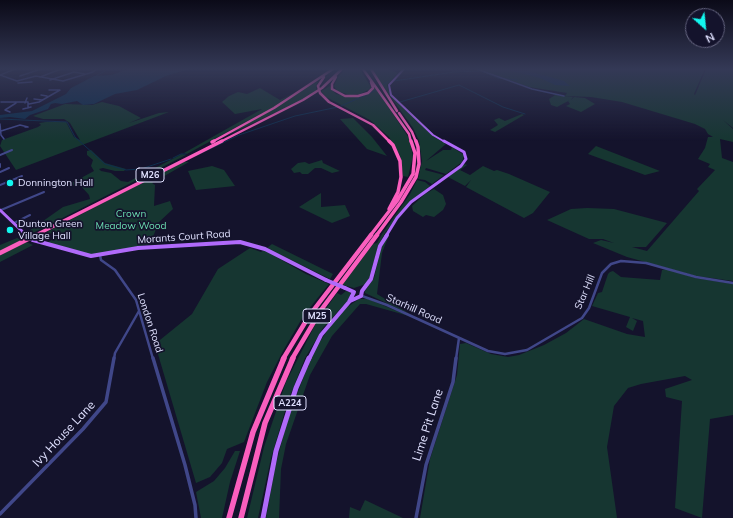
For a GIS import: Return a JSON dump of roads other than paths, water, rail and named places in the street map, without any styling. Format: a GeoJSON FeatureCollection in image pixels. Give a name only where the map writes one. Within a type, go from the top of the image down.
{"type":"FeatureCollection","features":[{"type":"Feature","properties":{"kind":"highway","name":"M26"},"geometry":{"type":"LineString","coordinates":[[0,252],[211,143],[274,108],[297,93]]}},
{"type":"Feature","properties":{"kind":"highway","name":"M26"},"geometry":{"type":"LineString","coordinates":[[0,252],[303,100],[314,93]]}},
{"type":"Feature","properties":{"kind":"highway","name":"M25"},"geometry":{"type":"LineString","coordinates":[[320,93],[329,102],[373,125],[386,136],[394,148],[401,164],[401,180],[397,195],[385,216]]}},
{"type":"Feature","properties":{"kind":"highway"},"geometry":{"type":"LineString","coordinates":[[337,93],[352,96],[366,93]]}},
{"type":"Feature","properties":{"kind":"highway","name":"M25"},"geometry":{"type":"LineString","coordinates":[[230,518],[241,471],[253,432],[268,393],[285,357],[318,304],[397,201],[409,183],[415,165],[414,149],[405,127],[381,93]]}},
{"type":"Feature","properties":{"kind":"highway","name":"M25"},"geometry":{"type":"LineString","coordinates":[[241,518],[265,423],[292,359],[321,310],[401,202],[416,177],[419,160],[417,143],[412,132],[383,93]]}},
{"type":"Feature","properties":{"kind":"highway","name":"M25"},"geometry":{"type":"LineString","coordinates":[[386,93],[397,111]]}},
{"type":"Feature","properties":{"kind":"main road"},"geometry":{"type":"LineString","coordinates":[[354,293],[358,290],[361,295],[371,279],[380,246],[397,218],[417,197],[461,166],[466,157],[462,151],[433,135],[397,102],[391,93]]}},
{"type":"Feature","properties":{"kind":"main road"},"geometry":{"type":"LineString","coordinates":[[0,210],[33,240],[82,255],[100,255]]}},
{"type":"Feature","properties":{"kind":"main road","name":"Morants Court Road"},"geometry":{"type":"LineString","coordinates":[[100,255],[138,248],[240,242],[265,249],[326,280],[361,295]]}},
{"type":"Feature","properties":{"kind":"main road","name":"A224"},"geometry":{"type":"LineString","coordinates":[[263,518],[276,451],[296,388],[321,335],[349,302],[354,293]]}},
{"type":"Feature","properties":{"kind":"main road","name":"A224"},"geometry":{"type":"LineString","coordinates":[[349,302],[361,295]]}},
{"type":"Feature","properties":{"kind":"street"},"geometry":{"type":"LineString","coordinates":[[0,102],[29,104],[42,100],[55,93]]}},
{"type":"Feature","properties":{"kind":"street"},"geometry":{"type":"LineString","coordinates":[[551,93],[564,96]]}},
{"type":"Feature","properties":{"kind":"street"},"geometry":{"type":"LineString","coordinates":[[41,95],[48,97]]}},
{"type":"Feature","properties":{"kind":"street"},"geometry":{"type":"LineString","coordinates":[[24,103],[26,99]]}},
{"type":"Feature","properties":{"kind":"street"},"geometry":{"type":"LineString","coordinates":[[34,99],[42,100]]}},
{"type":"Feature","properties":{"kind":"street"},"geometry":{"type":"LineString","coordinates":[[10,112],[5,110],[16,104]]}},
{"type":"Feature","properties":{"kind":"street"},"geometry":{"type":"LineString","coordinates":[[28,108],[29,104]]}},
{"type":"Feature","properties":{"kind":"street"},"geometry":{"type":"LineString","coordinates":[[23,109],[31,107]]}},
{"type":"Feature","properties":{"kind":"street"},"geometry":{"type":"LineString","coordinates":[[1,131],[15,125],[24,125],[28,127]]}},
{"type":"Feature","properties":{"kind":"street"},"geometry":{"type":"LineString","coordinates":[[0,126],[1,135],[4,139]]}},
{"type":"Feature","properties":{"kind":"street"},"geometry":{"type":"LineString","coordinates":[[0,155],[12,150]]}},
{"type":"Feature","properties":{"kind":"street"},"geometry":{"type":"LineString","coordinates":[[1,165],[1,171],[9,168]]}},
{"type":"Feature","properties":{"kind":"street"},"geometry":{"type":"LineString","coordinates":[[0,185],[22,176]]}},
{"type":"Feature","properties":{"kind":"street"},"geometry":{"type":"LineString","coordinates":[[0,210],[44,192]]}},
{"type":"Feature","properties":{"kind":"street"},"geometry":{"type":"LineString","coordinates":[[14,223],[30,215]]}},
{"type":"Feature","properties":{"kind":"street","name":"London Road"},"geometry":{"type":"LineString","coordinates":[[100,255],[101,260],[115,270],[132,294],[139,311],[185,465],[195,505],[196,518]]}},
{"type":"Feature","properties":{"kind":"street","name":"Star Hill"},"geometry":{"type":"LineString","coordinates":[[459,338],[496,353],[512,354],[527,350],[558,334],[582,318],[589,308],[602,273],[611,264],[621,262],[646,263],[696,277],[733,283]]}},
{"type":"Feature","properties":{"kind":"street","name":"Starhill Road"},"geometry":{"type":"LineString","coordinates":[[361,295],[387,305],[459,338]]}},
{"type":"Feature","properties":{"kind":"street","name":"Ivy House Lane"},"geometry":{"type":"LineString","coordinates":[[0,514],[83,429],[106,402],[115,353],[139,311]]}},
{"type":"Feature","properties":{"kind":"street","name":"Lime Pit Lane"},"geometry":{"type":"LineString","coordinates":[[416,518],[426,465],[453,382],[459,338]]}},
{"type":"Feature","properties":{"kind":"water"},"geometry":{"type":"Polygon","coordinates":[[[120,93],[94,104],[83,105],[77,101],[62,104],[51,104],[48,109],[30,115],[25,119],[10,117],[0,118],[0,115],[32,111],[66,94],[120,93]]]}},
{"type":"Feature","properties":{"kind":"waterway"},"geometry":{"type":"LineString","coordinates":[[341,106],[370,93]]}},
{"type":"Feature","properties":{"kind":"waterway"},"geometry":{"type":"LineString","coordinates":[[400,102],[431,93]]}},
{"type":"Feature","properties":{"kind":"waterway"},"geometry":{"type":"LineString","coordinates":[[475,93],[503,107],[525,114]]}},
{"type":"Feature","properties":{"kind":"waterway"},"geometry":{"type":"LineString","coordinates":[[195,156],[239,135],[295,116],[338,107]]}},
{"type":"Feature","properties":{"kind":"waterway"},"geometry":{"type":"LineString","coordinates":[[0,119],[67,122],[75,137],[105,164],[126,170],[141,169],[171,159]]}},
{"type":"Feature","properties":{"kind":"waterway"},"geometry":{"type":"LineString","coordinates":[[173,158],[181,154],[186,154]]}},
{"type":"Feature","properties":{"kind":"place","name":"Donnington Hall"},"geometry":{"type":"Point","coordinates":[10,183]}},
{"type":"Feature","properties":{"kind":"place","name":"Dunton Green Village Hall"},"geometry":{"type":"Point","coordinates":[10,230]}},
{"type":"Feature","properties":{"kind":"park label","name":"Crown Meadow Wood"},"geometry":{"type":"Point","coordinates":[131,220]}}]}
